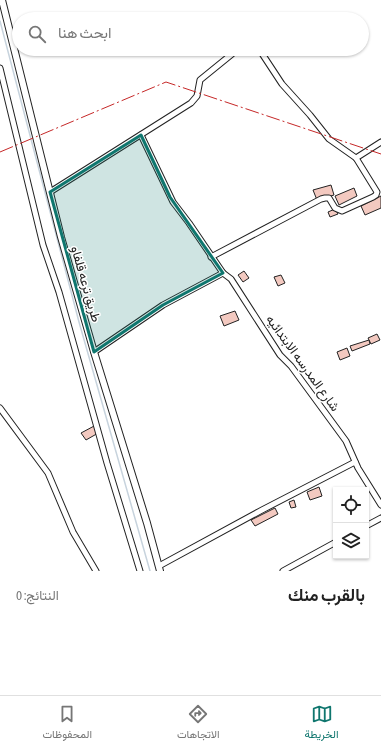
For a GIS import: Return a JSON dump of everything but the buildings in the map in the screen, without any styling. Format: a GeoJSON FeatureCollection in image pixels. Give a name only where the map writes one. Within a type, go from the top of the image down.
{"type":"FeatureCollection","features":[{"type":"Feature","properties":{"kind":"street","name":"طريق ترعه قلفاو"},"geometry":{"type":"LineString","coordinates":[[2,0],[12,40]]}},
{"type":"Feature","properties":{"kind":"street","name":"طريق ترعه قلفاو"},"geometry":{"type":"LineString","coordinates":[[16,56],[50,192],[94,352],[160,569]]}},
{"type":"Feature","properties":{"kind":"street"},"geometry":{"type":"LineString","coordinates":[[50,192],[194,100],[198,91],[200,80],[230,56]]}},
{"type":"Feature","properties":{"kind":"street"},"geometry":{"type":"LineString","coordinates":[[211,257],[325,198],[329,198],[335,208],[342,211],[376,195],[376,188],[356,158],[329,139],[282,84],[263,56]]}},
{"type":"Feature","properties":{"kind":"street"},"geometry":{"type":"LineString","coordinates":[[0,68],[44,245],[140,571]]}},
{"type":"Feature","properties":{"kind":"street","name":"شارع المدرسه الابتدائيه"},"geometry":{"type":"LineString","coordinates":[[141,135],[170,197],[211,257],[223,273],[231,279],[280,355],[291,366],[346,441],[355,462],[381,505]]}},
{"type":"Feature","properties":{"kind":"street"},"geometry":{"type":"LineString","coordinates":[[356,158],[381,142]]}},
{"type":"Feature","properties":{"kind":"street"},"geometry":{"type":"LineString","coordinates":[[94,352],[163,305],[223,273]]}},
{"type":"Feature","properties":{"kind":"street"},"geometry":{"type":"LineString","coordinates":[[0,408],[48,473],[75,537],[96,571]]}},
{"type":"Feature","properties":{"kind":"street"},"geometry":{"type":"LineString","coordinates":[[160,569],[262,510],[355,462]]}},
{"type":"Feature","properties":{"kind":"street"},"geometry":{"type":"LineString","coordinates":[[369,524],[381,518]]}},
{"type":"Feature","properties":{"kind":"street"},"geometry":{"type":"LineString","coordinates":[[283,571],[333,544]]}},
{"type":"Feature","properties":{"kind":"highlighted area"},"geometry":{"type":"Polygon","coordinates":[[[141,135],[170,197],[223,273],[163,305],[94,352],[50,192],[141,135]]]}},
{"type":"Feature","properties":{"kind":"waterway"},"geometry":{"type":"LineString","coordinates":[[0,21],[79,322],[150,571]]}},
{"type":"Feature","properties":{"kind":"power"},"geometry":{"type":"LineString","coordinates":[[0,152],[166,82],[381,154]]}}]}
